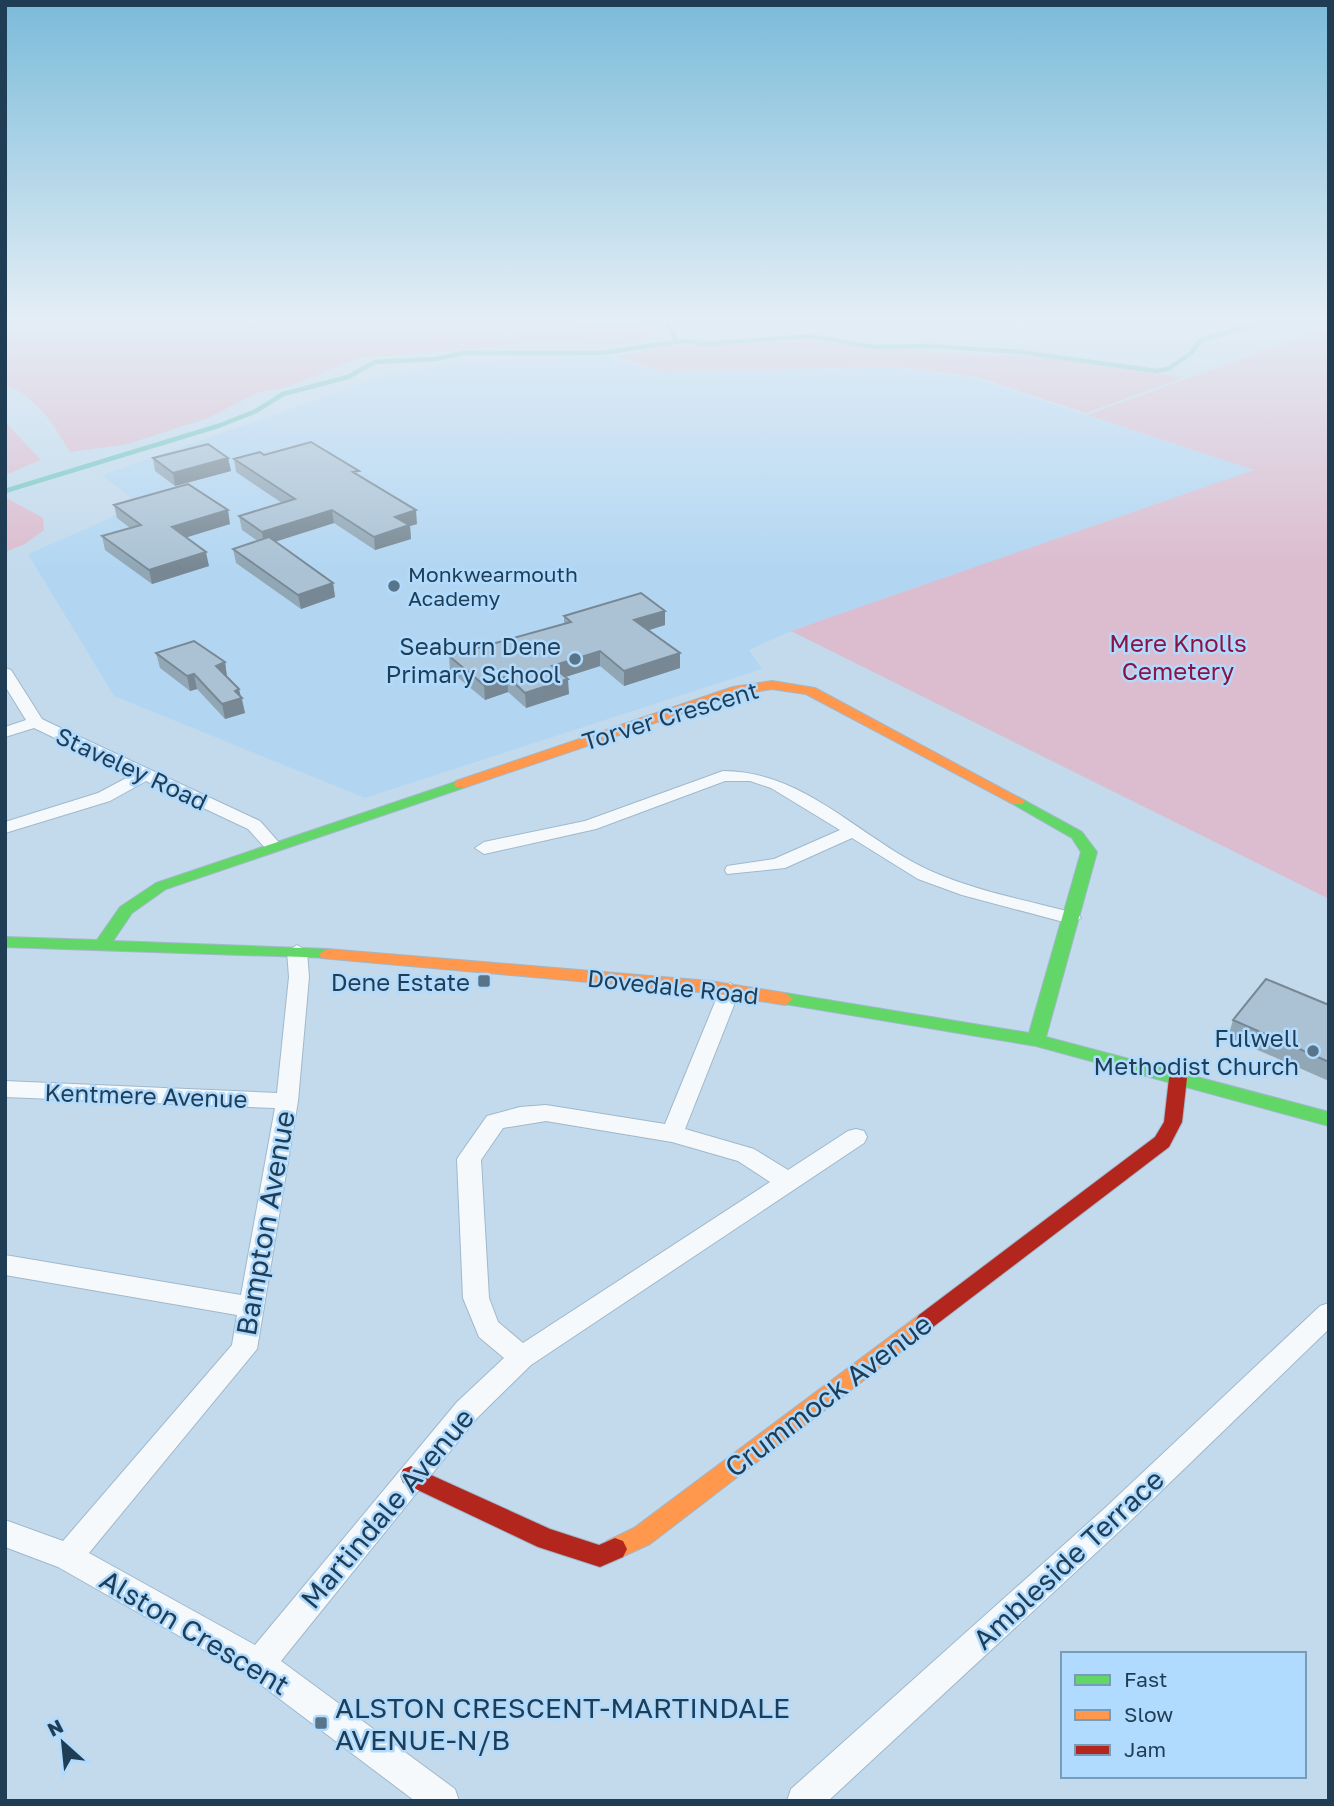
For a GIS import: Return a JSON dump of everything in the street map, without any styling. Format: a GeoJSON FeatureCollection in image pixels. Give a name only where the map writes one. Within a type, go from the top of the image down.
{"type":"FeatureCollection","features":[{"type":"Feature","properties":{"kind":"street","name":"Staveley Road"},"geometry":{"type":"LineString","coordinates":[[5,673],[36,722],[254,825],[273,846]]}},
{"type":"Feature","properties":{"kind":"street","name":"Torver Crescent"},"geometry":{"type":"LineString","coordinates":[[102,946],[121,914],[135,900],[174,881],[738,690],[772,685],[810,691],[1053,819],[1077,835],[1089,852],[1036,1040]]}},
{"type":"Feature","properties":{"kind":"street"},"geometry":{"type":"LineString","coordinates":[[5,732],[36,722]]}},
{"type":"Feature","properties":{"kind":"street"},"geometry":{"type":"LineString","coordinates":[[5,828],[104,797],[146,774]]}},
{"type":"Feature","properties":{"kind":"street"},"geometry":{"type":"LineString","coordinates":[[484,848],[590,825],[723,775],[751,776],[777,784],[851,832],[925,875],[969,891],[1071,918]]}},
{"type":"Feature","properties":{"kind":"street"},"geometry":{"type":"LineString","coordinates":[[734,870],[778,863],[851,832]]}},
{"type":"Feature","properties":{"kind":"street","name":"Dovedale Road"},"geometry":{"type":"LineString","coordinates":[[5,942],[297,951],[730,990],[1036,1040],[1329,1119]]}},
{"type":"Feature","properties":{"kind":"street","name":"Bampton Avenue"},"geometry":{"type":"LineString","coordinates":[[68,1557],[244,1349],[287,1101],[299,977],[297,951]]}},
{"type":"Feature","properties":{"kind":"street"},"geometry":{"type":"LineString","coordinates":[[672,1134],[730,990]]}},
{"type":"Feature","properties":{"kind":"street","name":"Crummock Avenue"},"geometry":{"type":"LineString","coordinates":[[411,1476],[546,1539],[600,1556],[642,1536],[1162,1142],[1173,1122],[1178,1078]]}},
{"type":"Feature","properties":{"kind":"street","name":"Kentmere Avenue"},"geometry":{"type":"LineString","coordinates":[[5,1088],[287,1101]]}},
{"type":"Feature","properties":{"kind":"street"},"geometry":{"type":"LineString","coordinates":[[522,1357],[488,1329],[476,1298],[469,1159],[480,1139],[495,1122],[520,1115],[546,1113],[672,1134],[746,1155],[787,1181]]}},
{"type":"Feature","properties":{"kind":"street","name":"Martindale Avenue"},"geometry":{"type":"LineString","coordinates":[[259,1664],[467,1410],[522,1357],[856,1137]]}},
{"type":"Feature","properties":{"kind":"street"},"geometry":{"type":"LineString","coordinates":[[5,1265],[252,1307]]}},
{"type":"Feature","properties":{"kind":"street","name":"Ambleside Terrace"},"geometry":{"type":"LineString","coordinates":[[803,1801],[1115,1517],[1329,1313]]}},
{"type":"Feature","properties":{"kind":"street","name":"Alston Crescent"},"geometry":{"type":"LineString","coordinates":[[5,1533],[68,1557],[259,1664],[443,1801]]}},
{"type":"Feature","properties":{"kind":"shaded area","name":"Monkwearmouth Academy"},"geometry":{"type":"Polygon","coordinates":[[[315,400],[1041,400],[1255,470],[791,631],[749,650],[762,669],[365,798],[114,696],[28,554],[108,519],[136,502],[102,475],[315,400]]]}},
{"type":"Feature","properties":{"kind":"green space"},"geometry":{"type":"Polygon","coordinates":[[[31,400],[243,400],[208,418],[128,444],[70,452],[51,422],[31,400]]]}},
{"type":"Feature","properties":{"kind":"green space"},"geometry":{"type":"Polygon","coordinates":[[[1047,400],[1121,400],[1086,413],[1047,400]]]}},
{"type":"Feature","properties":{"kind":"green space","name":"Mere Knolls Cemetery"},"geometry":{"type":"Polygon","coordinates":[[[1127,400],[1329,400],[1329,899],[791,631],[1254,470],[1087,415],[1127,400]]]}},
{"type":"Feature","properties":{"kind":"green space"},"geometry":{"type":"Polygon","coordinates":[[[5,422],[41,460],[5,475],[5,422]]]}},
{"type":"Feature","properties":{"kind":"green space"},"geometry":{"type":"Polygon","coordinates":[[[5,497],[43,518],[44,530],[25,544],[5,552],[5,497]]]}},
{"type":"Feature","properties":{"kind":"building"},"geometry":{"type":"Polygon","coordinates":[[[311,442],[359,471],[353,472],[416,510],[395,517],[409,525],[374,537],[332,510],[262,532],[239,516],[295,499],[234,459],[260,452],[264,455],[311,442]]]}},
{"type":"Feature","properties":{"kind":"building"},"geometry":{"type":"Polygon","coordinates":[[[208,444],[228,458],[173,473],[153,458],[208,444]]]}},
{"type":"Feature","properties":{"kind":"building"},"geometry":{"type":"Polygon","coordinates":[[[188,484],[228,510],[172,527],[206,552],[149,570],[102,536],[141,525],[114,505],[188,484]]]}},
{"type":"Feature","properties":{"kind":"building"},"geometry":{"type":"Polygon","coordinates":[[[269,537],[333,583],[298,595],[233,549],[269,537]]]}},
{"type":"Feature","properties":{"kind":"building"},"geometry":{"type":"Polygon","coordinates":[[[641,593],[665,611],[634,620],[680,653],[624,671],[600,651],[552,666],[568,679],[525,693],[507,676],[484,685],[449,656],[571,622],[564,616],[641,593]]]}},
{"type":"Feature","properties":{"kind":"building"},"geometry":{"type":"Polygon","coordinates":[[[194,641],[225,662],[216,666],[239,689],[235,691],[242,698],[222,704],[194,674],[187,676],[156,653],[194,641]]]}},
{"type":"Feature","properties":{"kind":"building"},"geometry":{"type":"Polygon","coordinates":[[[1266,979],[1329,1005],[1329,1062],[1233,1020],[1266,979]]]}},
{"type":"Feature","properties":{"kind":"waterway"},"geometry":{"type":"LineString","coordinates":[[5,491],[218,426],[256,411],[273,400]]}},
{"type":"Feature","properties":{"kind":"traffic: fast"},"geometry":{"type":"LineString","coordinates":[[102,945],[126,910],[161,886],[461,784]]}},
{"type":"Feature","properties":{"kind":"traffic: fast"},"geometry":{"type":"LineString","coordinates":[[1018,801],[1077,835],[1089,852],[1036,1040]]}},
{"type":"Feature","properties":{"kind":"traffic: fast"},"geometry":{"type":"LineString","coordinates":[[5,942],[327,954]]}},
{"type":"Feature","properties":{"kind":"traffic: fast"},"geometry":{"type":"LineString","coordinates":[[785,999],[1036,1040],[1329,1119]]}},
{"type":"Feature","properties":{"kind":"traffic: slow"},"geometry":{"type":"LineString","coordinates":[[461,784],[738,690],[772,685],[810,691],[1018,801]]}},
{"type":"Feature","properties":{"kind":"traffic: slow"},"geometry":{"type":"LineString","coordinates":[[327,954],[710,987],[785,999]]}},
{"type":"Feature","properties":{"kind":"traffic: slow"},"geometry":{"type":"LineString","coordinates":[[615,1549],[642,1536],[926,1321]]}},
{"type":"Feature","properties":{"kind":"traffic: jam"},"geometry":{"type":"LineString","coordinates":[[926,1321],[1162,1142],[1173,1122],[1178,1078]]}},
{"type":"Feature","properties":{"kind":"traffic: jam"},"geometry":{"type":"LineString","coordinates":[[411,1476],[546,1539],[600,1556],[615,1549]]}},
{"type":"Feature","properties":{"kind":"place","name":"Monkwearmouth Academy"},"geometry":{"type":"Point","coordinates":[394,586]}},
{"type":"Feature","properties":{"kind":"place","name":"Seaburn Dene Primary School"},"geometry":{"type":"Point","coordinates":[575,659]}},
{"type":"Feature","properties":{"kind":"place","name":"Dene Estate"},"geometry":{"type":"Point","coordinates":[484,981]}},
{"type":"Feature","properties":{"kind":"place","name":"Fulwell Methodist Church"},"geometry":{"type":"Point","coordinates":[1313,1051]}},
{"type":"Feature","properties":{"kind":"place","name":"ALSTON CRESCENT-MARTINDALE AVENUE-N/B"},"geometry":{"type":"Point","coordinates":[321,1723]}}]}
